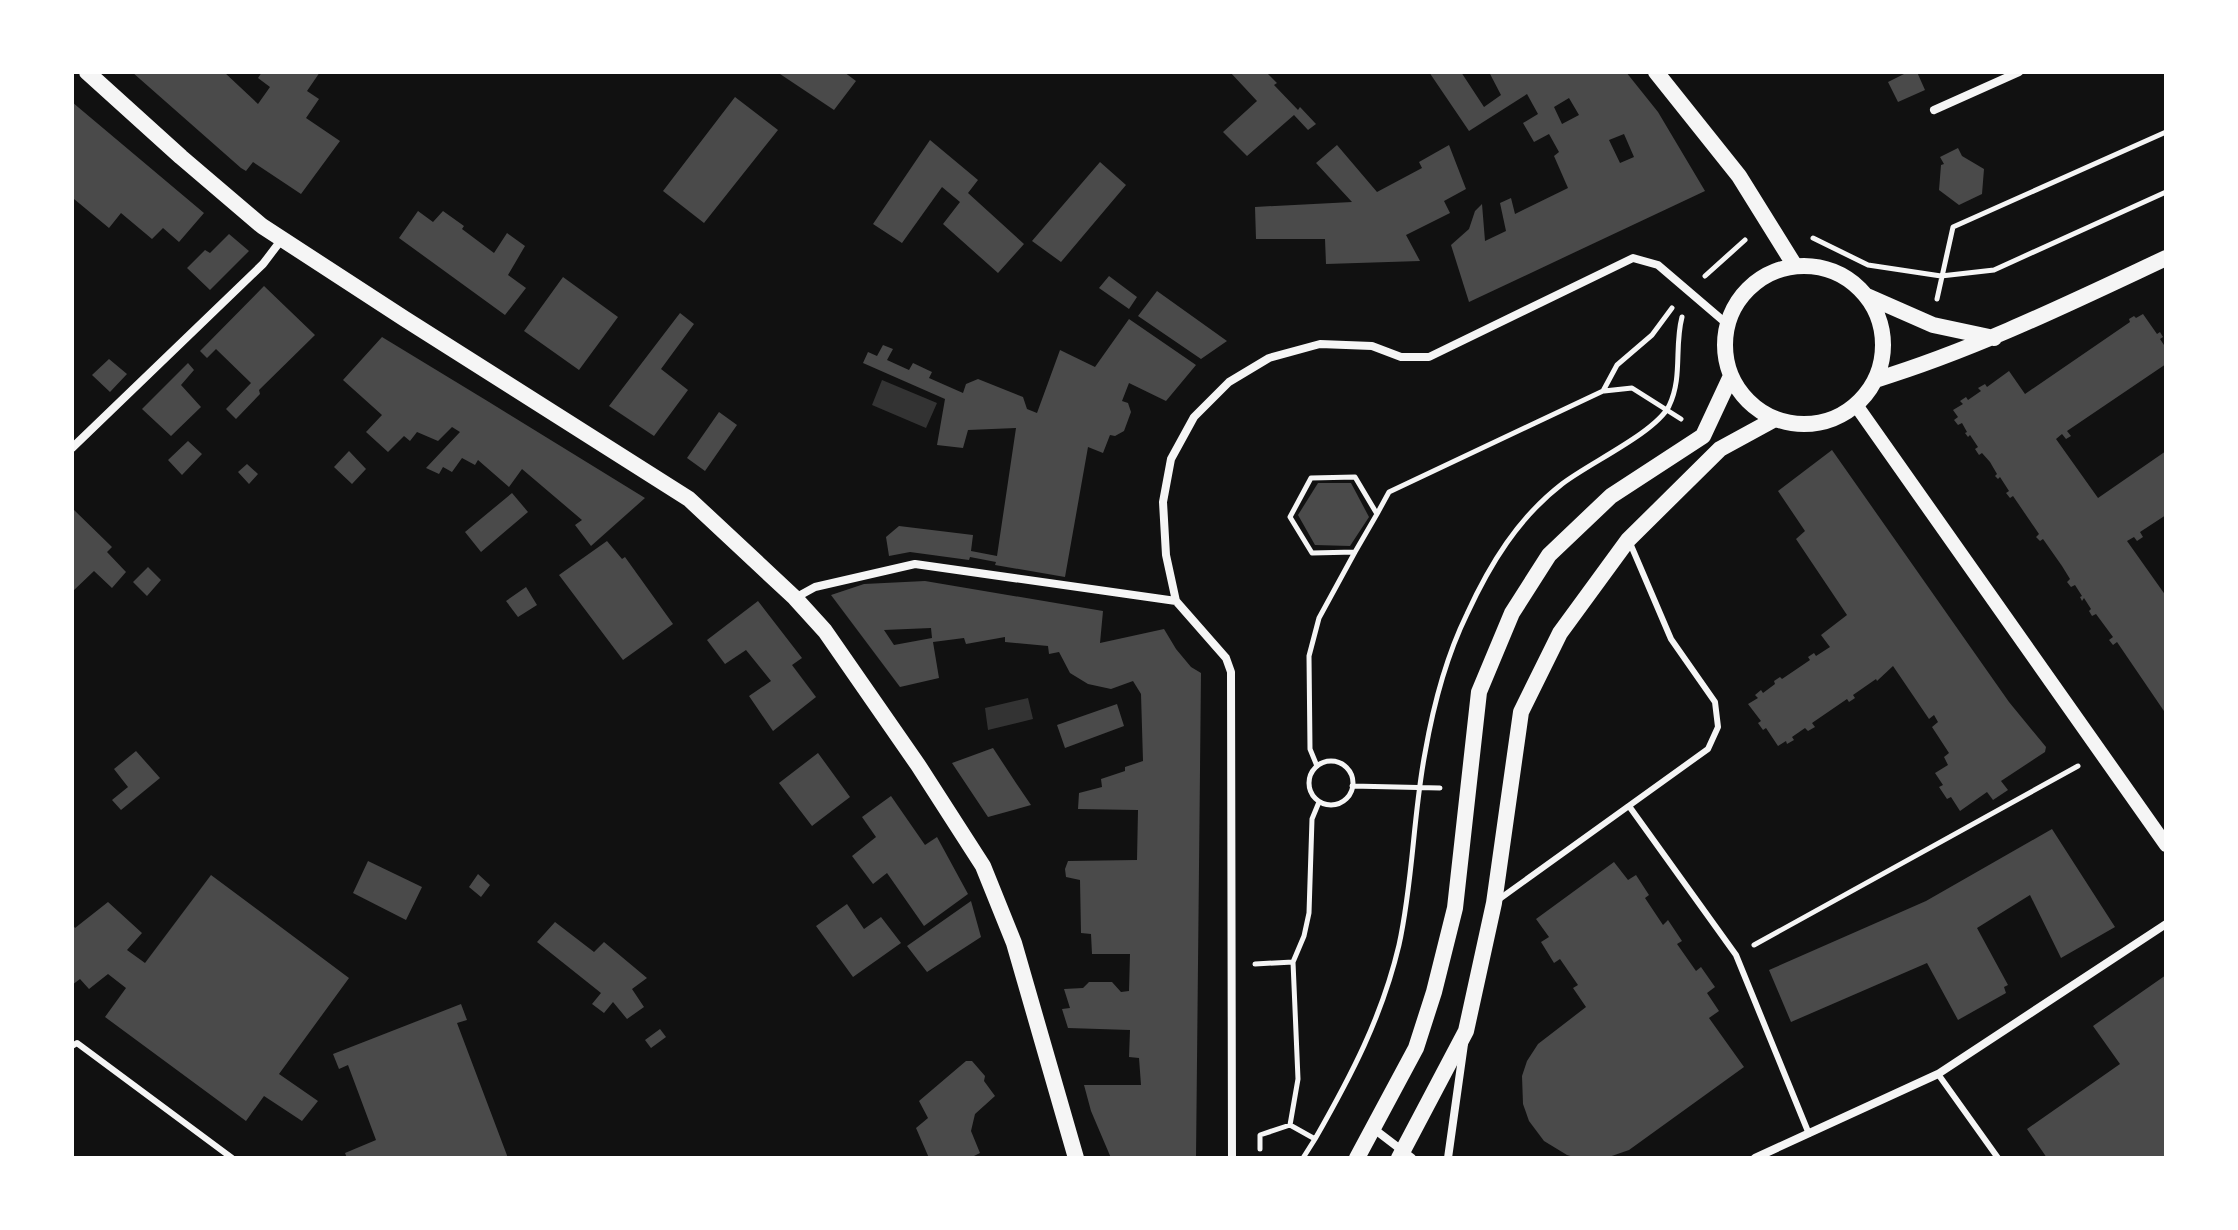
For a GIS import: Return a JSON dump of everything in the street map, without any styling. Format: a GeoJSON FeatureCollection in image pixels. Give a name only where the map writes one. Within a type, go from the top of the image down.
{"type":"FeatureCollection","features":[{"type":"Feature","properties":{"kind":"main road"},"geometry":{"type":"LineString","coordinates":[[87,72],[242,210],[282,239],[689,499],[795,598],[825,631],[918,765],[983,866],[1014,943],[1076,1158]]}},
{"type":"Feature","properties":{"kind":"main road"},"geometry":{"type":"LineString","coordinates":[[1656,72],[1712,141],[1795,266]]}},
{"type":"Feature","properties":{"kind":"main road"},"geometry":{"type":"LineString","coordinates":[[1875,380],[1937,361],[1995,338],[2166,258]]}},
{"type":"Feature","properties":{"kind":"main road"},"geometry":{"type":"LineString","coordinates":[[1867,296],[1881,323],[1883,352],[1875,380],[1856,405],[1831,420],[1803,425],[1775,419],[1749,402],[1731,376],[1724,350],[1727,324],[1741,295],[1765,275],[1795,266],[1821,267],[1843,275],[1867,296],[1933,325],[1995,338]]}},
{"type":"Feature","properties":{"kind":"main road"},"geometry":{"type":"LineString","coordinates":[[1357,1158],[1416,1048],[1434,992],[1455,908],[1479,692],[1512,613],[1549,555],[1611,496],[1703,436],[1731,376]]}},
{"type":"Feature","properties":{"kind":"main road"},"geometry":{"type":"LineString","coordinates":[[1405,1156],[1466,1031],[1494,903],[1521,712],[1560,633],[1628,540],[1720,449],[1775,419]]}},
{"type":"Feature","properties":{"kind":"street"},"geometry":{"type":"LineString","coordinates":[[1934,110],[2019,72]]}},
{"type":"Feature","properties":{"kind":"street"},"geometry":{"type":"LineString","coordinates":[[72,448],[263,264],[282,239]]}},
{"type":"Feature","properties":{"kind":"street"},"geometry":{"type":"LineString","coordinates":[[1232,1158],[1231,672],[1226,658],[1176,601],[1166,555],[1163,502],[1171,459],[1194,417],[1229,382],[1269,358],[1320,344],[1372,346],[1401,357],[1429,357],[1633,258],[1658,265],[1727,324]]}},
{"type":"Feature","properties":{"kind":"street"},"geometry":{"type":"LineString","coordinates":[[1856,405],[2166,845]]}},
{"type":"Feature","properties":{"kind":"street"},"geometry":{"type":"LineString","coordinates":[[795,598],[815,587],[915,564],[1176,601]]}},
{"type":"Feature","properties":{"kind":"street"},"geometry":{"type":"LineString","coordinates":[[1755,1158],[1938,1074],[2166,924]]}},
{"type":"Feature","properties":{"kind":"street"},"geometry":{"type":"LineString","coordinates":[[1448,1158],[1466,1031]]}},
{"type":"Feature","properties":{"kind":"street"},"geometry":{"type":"LineString","coordinates":[[1374,1129],[1405,1156]]}},
{"type":"Feature","properties":{"kind":"lane"},"geometry":{"type":"LineString","coordinates":[[1494,903],[1708,749],[1718,727],[1715,702],[1671,639],[1628,540]]}},
{"type":"Feature","properties":{"kind":"lane"},"geometry":{"type":"LineString","coordinates":[[1629,806],[1736,955],[1809,1134]]}},
{"type":"Feature","properties":{"kind":"lane"},"geometry":{"type":"LineString","coordinates":[[72,1046],[77,1043],[232,1158]]}},
{"type":"Feature","properties":{"kind":"lane"},"geometry":{"type":"LineString","coordinates":[[1938,1074],[1998,1158]]}},
{"type":"Feature","properties":{"kind":"path"},"geometry":{"type":"LineString","coordinates":[[1953,227],[2166,132]]}},
{"type":"Feature","properties":{"kind":"path"},"geometry":{"type":"LineString","coordinates":[[1603,391],[1617,365],[1652,335],[1688,290],[1768,221],[1829,245],[1868,265],[1941,276],[1994,270],[2166,192]]}},
{"type":"Feature","properties":{"kind":"path"},"geometry":{"type":"LineString","coordinates":[[1317,766],[1310,749],[1311,645],[1319,618],[1389,492],[1603,391],[1632,388],[1703,436]]}},
{"type":"Feature","properties":{"kind":"path"},"geometry":{"type":"LineString","coordinates":[[1355,552],[1312,553],[1304,541],[1290,517],[1311,478],[1355,477],[1377,514]]}},
{"type":"Feature","properties":{"kind":"path"},"geometry":{"type":"LineString","coordinates":[[1736,955],[2102,753]]}},
{"type":"Feature","properties":{"kind":"path"},"geometry":{"type":"LineString","coordinates":[[1324,762],[1340,764],[1348,770],[1352,786],[1350,795],[1343,802],[1327,805],[1319,802],[1310,790],[1312,773],[1324,762]]}},
{"type":"Feature","properties":{"kind":"path"},"geometry":{"type":"LineString","coordinates":[[1352,786],[1468,791]]}},
{"type":"Feature","properties":{"kind":"path"},"geometry":{"type":"LineString","coordinates":[[1290,1125],[1298,1079],[1293,962],[1309,913],[1312,819],[1319,802]]}},
{"type":"Feature","properties":{"kind":"path"},"geometry":{"type":"LineString","coordinates":[[1231,965],[1293,962]]}},
{"type":"Feature","properties":{"kind":"path"},"geometry":{"type":"LineString","coordinates":[[1259,1158],[1260,1135],[1290,1125],[1315,1139],[1303,1158]]}},
{"type":"Feature","properties":{"kind":"shaded area"},"geometry":{"type":"Polygon","coordinates":[[[882,380],[937,403],[926,428],[872,405],[882,380]]]}},
{"type":"Feature","properties":{"kind":"shaded area"},"geometry":{"type":"Polygon","coordinates":[[[1028,698],[1033,719],[988,730],[985,708],[1028,698]]]}},
{"type":"Feature","properties":{"kind":"building"},"geometry":{"type":"Polygon","coordinates":[[[132,72],[224,72],[258,104],[270,87],[258,78],[262,72],[320,72],[307,91],[319,99],[306,118],[340,141],[301,194],[253,162],[246,171],[241,168],[132,72]]]}},
{"type":"Feature","properties":{"kind":"building"},"geometry":{"type":"Polygon","coordinates":[[[777,72],[844,72],[856,81],[834,110],[777,72]]]}},
{"type":"Feature","properties":{"kind":"building"},"geometry":{"type":"Polygon","coordinates":[[[1230,72],[1266,72],[1298,110],[1300,107],[1316,124],[1308,130],[1294,115],[1247,156],[1223,132],[1257,101],[1230,72]]]}},
{"type":"Feature","properties":{"kind":"building"},"geometry":{"type":"Polygon","coordinates":[[[1429,72],[1461,72],[1484,107],[1501,95],[1489,72],[1626,72],[1658,112],[1705,191],[1469,302],[1451,245],[1469,229],[1475,211],[1482,204],[1485,241],[1506,231],[1500,203],[1511,198],[1515,214],[1568,188],[1554,156],[1559,152],[1549,134],[1534,142],[1523,123],[1538,114],[1527,94],[1469,131],[1429,72]],[[1569,98],[1554,107],[1562,124],[1579,115],[1569,98]],[[1624,134],[1609,140],[1620,163],[1634,157],[1624,134]]]}},
{"type":"Feature","properties":{"kind":"building"},"geometry":{"type":"Polygon","coordinates":[[[1908,72],[1917,72],[1925,90],[1898,102],[1888,82],[1908,72]]]}},
{"type":"Feature","properties":{"kind":"building"},"geometry":{"type":"Polygon","coordinates":[[[735,97],[778,130],[704,223],[663,191],[735,97]]]}},
{"type":"Feature","properties":{"kind":"building"},"geometry":{"type":"Polygon","coordinates":[[[72,102],[204,213],[179,242],[163,228],[152,239],[121,213],[109,228],[74,199],[72,202],[72,102]]]}},
{"type":"Feature","properties":{"kind":"building"},"geometry":{"type":"Polygon","coordinates":[[[930,140],[978,180],[968,193],[1024,244],[998,273],[943,224],[960,202],[942,187],[902,243],[873,224],[930,140]]]}},
{"type":"Feature","properties":{"kind":"building"},"geometry":{"type":"Polygon","coordinates":[[[1337,145],[1377,192],[1422,168],[1419,162],[1449,145],[1466,189],[1444,201],[1450,213],[1406,235],[1420,261],[1326,264],[1325,239],[1256,239],[1255,207],[1352,202],[1316,163],[1337,145]]]}},
{"type":"Feature","properties":{"kind":"building"},"geometry":{"type":"Polygon","coordinates":[[[1958,148],[1962,156],[1984,169],[1982,194],[1959,205],[1939,190],[1941,165],[1944,164],[1940,157],[1958,148]]]}},
{"type":"Feature","properties":{"kind":"building"},"geometry":{"type":"Polygon","coordinates":[[[1100,162],[1126,185],[1061,262],[1032,241],[1100,162]]]}},
{"type":"Feature","properties":{"kind":"building"},"geometry":{"type":"Polygon","coordinates":[[[418,211],[433,222],[443,211],[494,253],[507,233],[525,246],[508,275],[526,288],[505,315],[399,238],[418,211]]]}},
{"type":"Feature","properties":{"kind":"building"},"geometry":{"type":"Polygon","coordinates":[[[229,234],[249,251],[210,290],[187,268],[205,250],[210,253],[229,234]]]}},
{"type":"Feature","properties":{"kind":"building"},"geometry":{"type":"Polygon","coordinates":[[[1109,276],[1137,297],[1129,309],[1099,288],[1109,276]]]}},
{"type":"Feature","properties":{"kind":"building"},"geometry":{"type":"Polygon","coordinates":[[[563,277],[618,317],[579,370],[524,331],[563,277]]]}},
{"type":"Feature","properties":{"kind":"building"},"geometry":{"type":"Polygon","coordinates":[[[264,286],[315,335],[259,390],[260,394],[236,419],[226,409],[251,383],[216,349],[207,358],[200,351],[264,286]]]}},
{"type":"Feature","properties":{"kind":"building"},"geometry":{"type":"Polygon","coordinates":[[[1157,291],[1227,341],[1201,359],[1138,316],[1157,291]]]}},
{"type":"Feature","properties":{"kind":"building"},"geometry":{"type":"Polygon","coordinates":[[[680,313],[694,324],[661,369],[688,390],[654,436],[609,406],[680,313]]]}},
{"type":"Feature","properties":{"kind":"building"},"geometry":{"type":"Polygon","coordinates":[[[2143,314],[2157,334],[2160,332],[2163,337],[2160,339],[2166,348],[2166,364],[2067,431],[2071,436],[2066,439],[2062,434],[2056,439],[2098,498],[2166,451],[2166,515],[2140,532],[2143,537],[2137,541],[2134,537],[2127,541],[2166,596],[2166,714],[2117,642],[2113,645],[2109,640],[2113,637],[2096,614],[2092,616],[2091,609],[2084,598],[2082,601],[2075,585],[2071,587],[2067,582],[2070,579],[2062,566],[2043,539],[2040,541],[2036,537],[2039,534],[2013,496],[2010,498],[2006,493],[2009,491],[2000,477],[1995,476],[1997,474],[1990,462],[1982,453],[1979,455],[1975,449],[1978,447],[1965,433],[1962,423],[1958,425],[1954,420],[1958,417],[1953,410],[1963,404],[1960,401],[1966,397],[1968,400],[1981,391],[1978,388],[1985,384],[1987,387],[2009,371],[2025,394],[2130,322],[2129,319],[2143,314]]]}},
{"type":"Feature","properties":{"kind":"building"},"geometry":{"type":"Polygon","coordinates":[[[1129,319],[1196,365],[1166,401],[1129,383],[1122,401],[1128,403],[1131,412],[1124,431],[1110,435],[1103,453],[1088,447],[1065,577],[995,565],[996,562],[970,557],[969,560],[910,552],[889,556],[886,537],[899,526],[973,535],[971,551],[997,556],[1016,428],[968,430],[963,448],[937,445],[945,399],[863,363],[868,352],[877,356],[883,345],[893,349],[887,360],[909,370],[913,363],[932,372],[929,378],[963,393],[966,384],[978,379],[1023,397],[1027,409],[1037,413],[1060,350],[1095,367],[1129,319]]]}},
{"type":"Feature","properties":{"kind":"building"},"geometry":{"type":"Polygon","coordinates":[[[382,337],[645,498],[591,546],[575,525],[582,520],[522,469],[509,487],[478,460],[475,465],[462,458],[452,472],[443,467],[439,474],[426,468],[460,432],[452,427],[438,441],[417,432],[410,441],[404,436],[388,452],[366,432],[382,415],[343,380],[382,337]]]}},
{"type":"Feature","properties":{"kind":"building"},"geometry":{"type":"Polygon","coordinates":[[[109,359],[127,374],[110,392],[92,375],[109,359]]]}},
{"type":"Feature","properties":{"kind":"building"},"geometry":{"type":"Polygon","coordinates":[[[188,363],[194,370],[181,385],[201,407],[171,436],[142,409],[188,363]]]}},
{"type":"Feature","properties":{"kind":"building"},"geometry":{"type":"Polygon","coordinates":[[[719,412],[737,425],[705,471],[687,458],[719,412]]]}},
{"type":"Feature","properties":{"kind":"building"},"geometry":{"type":"Polygon","coordinates":[[[188,441],[202,454],[182,475],[168,460],[188,441]]]}},
{"type":"Feature","properties":{"kind":"building"},"geometry":{"type":"Polygon","coordinates":[[[1832,450],[2009,702],[2046,747],[2045,752],[2001,781],[2008,790],[1993,800],[1987,792],[1960,811],[1951,797],[1947,799],[1935,773],[1948,765],[1944,757],[1949,753],[1932,727],[1938,722],[1934,715],[1929,719],[1893,666],[1877,681],[1853,695],[1855,698],[1849,702],[1847,699],[1812,723],[1815,727],[1808,731],[1805,728],[1787,744],[1786,741],[1778,746],[1766,728],[1763,730],[1758,723],[1761,721],[1748,704],[1758,698],[1755,695],[1761,690],[1763,693],[1775,684],[1774,681],[1810,660],[1808,657],[1814,653],[1816,656],[1830,647],[1821,635],[1847,615],[1796,539],[1805,531],[1778,491],[1832,450]]]}},
{"type":"Feature","properties":{"kind":"building"},"geometry":{"type":"Polygon","coordinates":[[[349,451],[366,469],[352,484],[334,467],[349,451]]]}},
{"type":"Feature","properties":{"kind":"building"},"geometry":{"type":"Polygon","coordinates":[[[247,464],[258,474],[249,484],[238,472],[247,464]]]}},
{"type":"Feature","properties":{"kind":"building"},"geometry":{"type":"Polygon","coordinates":[[[1318,483],[1351,483],[1369,517],[1350,546],[1315,545],[1298,515],[1318,483]]]}},
{"type":"Feature","properties":{"kind":"building"},"geometry":{"type":"Polygon","coordinates":[[[512,493],[528,512],[481,552],[465,532],[512,493]]]}},
{"type":"Feature","properties":{"kind":"building"},"geometry":{"type":"Polygon","coordinates":[[[72,508],[112,547],[107,552],[126,572],[112,588],[94,571],[72,592],[72,508]]]}},
{"type":"Feature","properties":{"kind":"building"},"geometry":{"type":"Polygon","coordinates":[[[607,541],[622,559],[625,557],[673,624],[623,660],[559,575],[607,541]]]}},
{"type":"Feature","properties":{"kind":"building"},"geometry":{"type":"Polygon","coordinates":[[[148,567],[161,580],[147,596],[133,582],[148,567]]]}},
{"type":"Feature","properties":{"kind":"building"},"geometry":{"type":"Polygon","coordinates":[[[925,581],[1103,611],[1100,643],[1164,629],[1191,667],[1201,673],[1196,1158],[1111,1158],[1091,1111],[1084,1085],[1141,1085],[1139,1058],[1129,1057],[1130,1030],[1068,1028],[1062,1009],[1070,1008],[1064,989],[1083,988],[1089,982],[1112,982],[1121,992],[1129,991],[1130,954],[1092,954],[1091,934],[1081,933],[1080,880],[1066,877],[1065,869],[1068,861],[1137,860],[1138,810],[1078,809],[1079,793],[1102,787],[1101,779],[1143,761],[1141,694],[1133,681],[1111,689],[1088,684],[1070,673],[1059,652],[1049,654],[1048,646],[1005,642],[1005,637],[966,644],[964,638],[933,642],[939,678],[900,687],[831,595],[864,584],[925,581]],[[931,628],[884,630],[894,645],[932,638],[931,628]]]}},
{"type":"Feature","properties":{"kind":"building"},"geometry":{"type":"Polygon","coordinates":[[[526,587],[537,605],[518,617],[506,601],[526,587]]]}},
{"type":"Feature","properties":{"kind":"building"},"geometry":{"type":"Polygon","coordinates":[[[758,601],[802,658],[792,665],[816,697],[773,731],[749,696],[771,681],[746,650],[725,664],[707,640],[758,601]]]}},
{"type":"Feature","properties":{"kind":"building"},"geometry":{"type":"Polygon","coordinates":[[[1117,704],[1124,726],[1065,748],[1057,725],[1117,704]]]}},
{"type":"Feature","properties":{"kind":"building"},"geometry":{"type":"Polygon","coordinates":[[[993,748],[1031,805],[988,817],[952,763],[993,748]]]}},
{"type":"Feature","properties":{"kind":"building"},"geometry":{"type":"Polygon","coordinates":[[[136,751],[160,778],[121,810],[112,800],[128,787],[114,769],[136,751]]]}},
{"type":"Feature","properties":{"kind":"building"},"geometry":{"type":"Polygon","coordinates":[[[818,753],[850,797],[812,826],[779,783],[818,753]]]}},
{"type":"Feature","properties":{"kind":"building"},"geometry":{"type":"Polygon","coordinates":[[[891,796],[925,845],[937,837],[968,894],[924,926],[887,873],[873,884],[852,856],[876,837],[862,817],[891,796]]]}},
{"type":"Feature","properties":{"kind":"building"},"geometry":{"type":"Polygon","coordinates":[[[2052,829],[2115,927],[2061,958],[2030,895],[1977,928],[2008,985],[2004,987],[2006,993],[1958,1020],[1927,963],[1791,1022],[1769,970],[1926,901],[2052,829]]]}},
{"type":"Feature","properties":{"kind":"building"},"geometry":{"type":"Polygon","coordinates":[[[368,861],[422,887],[406,920],[353,893],[368,861]]]}},
{"type":"Feature","properties":{"kind":"building"},"geometry":{"type":"Polygon","coordinates":[[[1614,862],[1628,880],[1636,875],[1649,895],[1645,898],[1663,925],[1668,920],[1682,941],[1677,944],[1696,971],[1701,967],[1715,987],[1707,993],[1719,1011],[1709,1018],[1744,1067],[1629,1150],[1606,1158],[1577,1158],[1544,1141],[1529,1121],[1523,1104],[1522,1076],[1538,1044],[1586,1007],[1573,988],[1578,985],[1560,959],[1554,963],[1541,942],[1549,937],[1536,919],[1614,862]]]}},
{"type":"Feature","properties":{"kind":"building"},"geometry":{"type":"Polygon","coordinates":[[[478,874],[490,885],[481,897],[469,887],[478,874]]]}},
{"type":"Feature","properties":{"kind":"building"},"geometry":{"type":"Polygon","coordinates":[[[211,875],[349,978],[279,1074],[318,1101],[302,1121],[264,1096],[246,1121],[105,1017],[126,988],[108,974],[89,989],[80,979],[72,985],[72,924],[75,928],[108,902],[142,933],[127,950],[145,963],[211,875]]]}},
{"type":"Feature","properties":{"kind":"building"},"geometry":{"type":"Polygon","coordinates":[[[971,901],[981,937],[927,972],[907,946],[971,901]]]}},
{"type":"Feature","properties":{"kind":"building"},"geometry":{"type":"Polygon","coordinates":[[[847,904],[864,929],[881,917],[901,943],[853,977],[816,926],[847,904]]]}},
{"type":"Feature","properties":{"kind":"building"},"geometry":{"type":"Polygon","coordinates":[[[555,922],[594,952],[604,942],[647,978],[632,989],[644,1007],[627,1019],[613,1002],[604,1013],[592,1004],[601,993],[537,942],[555,922]]]}},
{"type":"Feature","properties":{"kind":"building"},"geometry":{"type":"Polygon","coordinates":[[[2166,975],[2166,1158],[2047,1158],[2027,1129],[2120,1064],[2093,1026],[2166,975]]]}},
{"type":"Feature","properties":{"kind":"building"},"geometry":{"type":"Polygon","coordinates":[[[461,1004],[467,1020],[457,1023],[508,1158],[347,1158],[345,1153],[376,1140],[348,1065],[339,1069],[333,1054],[461,1004]]]}},
{"type":"Feature","properties":{"kind":"building"},"geometry":{"type":"Polygon","coordinates":[[[660,1029],[666,1037],[651,1048],[645,1040],[660,1029]]]}},
{"type":"Feature","properties":{"kind":"building"},"geometry":{"type":"Polygon","coordinates":[[[966,1061],[972,1061],[985,1076],[984,1081],[995,1096],[975,1114],[971,1131],[980,1153],[970,1158],[929,1158],[916,1128],[928,1118],[919,1101],[966,1061]]]}}]}
